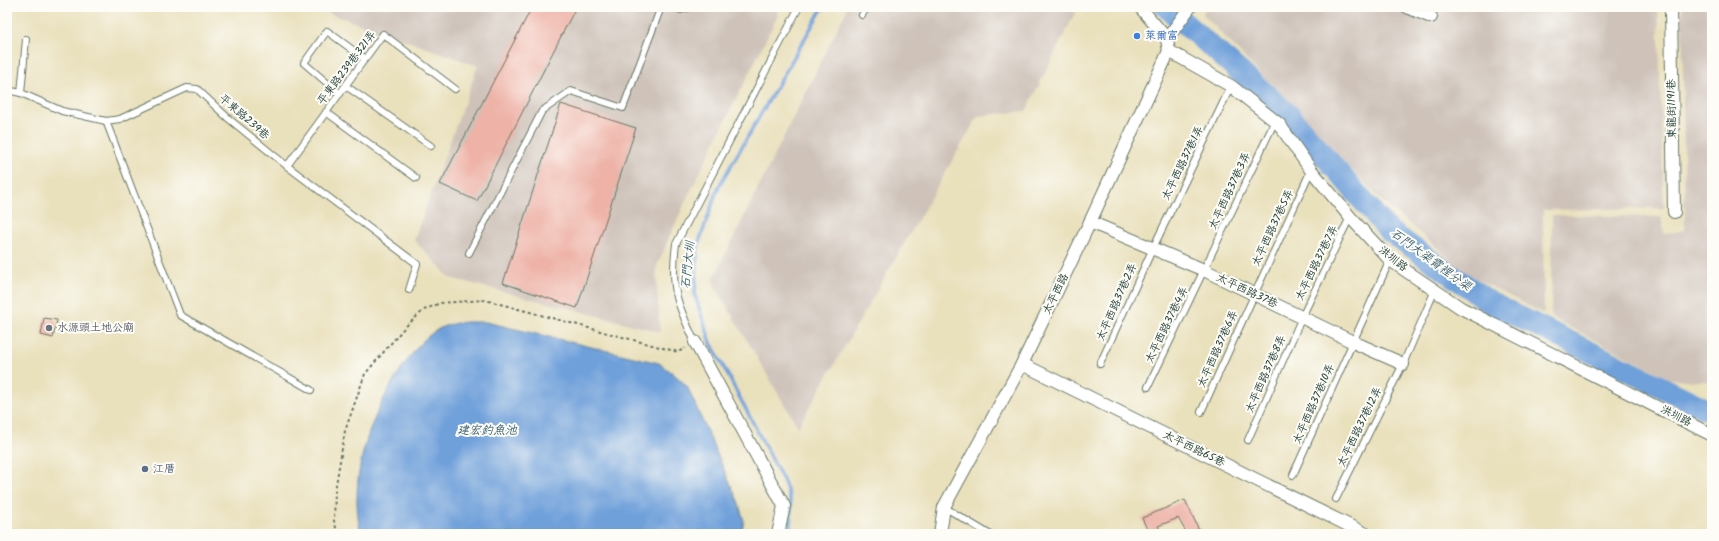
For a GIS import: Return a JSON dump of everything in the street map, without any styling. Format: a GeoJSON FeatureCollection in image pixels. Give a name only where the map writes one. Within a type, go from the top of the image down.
{"type":"FeatureCollection","features":[{"type":"Feature","properties":{"kind":"street","name":"洪圳路"},"geometry":{"type":"LineString","coordinates":[[1140,7],[1168,45],[1231,86],[1279,124],[1311,170],[1350,217],[1390,260],[1461,308],[1712,434]]}},
{"type":"Feature","properties":{"kind":"street"},"geometry":{"type":"LineString","coordinates":[[1407,7],[1431,17]]}},
{"type":"Feature","properties":{"kind":"street","name":"東龍街1191巷"},"geometry":{"type":"LineString","coordinates":[[1671,7],[1674,212]]}},
{"type":"Feature","properties":{"kind":"street","name":"太平西路"},"geometry":{"type":"LineString","coordinates":[[940,534],[944,506],[1022,364],[1090,222],[1176,27],[1190,8]]}},
{"type":"Feature","properties":{"kind":"street","name":"太平西路37巷"},"geometry":{"type":"LineString","coordinates":[[1090,222],[1204,270],[1353,342],[1403,364]]}},
{"type":"Feature","properties":{"kind":"street"},"geometry":{"type":"LineString","coordinates":[[695,342],[784,506],[778,534]]}},
{"type":"Feature","properties":{"kind":"street","name":"太平西路65巷"},"geometry":{"type":"LineString","coordinates":[[1022,364],[1366,534]]}},
{"type":"Feature","properties":{"kind":"lane"},"geometry":{"type":"LineString","coordinates":[[469,253],[542,111],[571,91],[623,108],[661,7]]}},
{"type":"Feature","properties":{"kind":"lane"},"geometry":{"type":"LineString","coordinates":[[674,7],[681,10],[692,7]]}},
{"type":"Feature","properties":{"kind":"lane"},"geometry":{"type":"LineString","coordinates":[[695,342],[680,310],[674,286],[673,265],[676,244],[799,7]]}},
{"type":"Feature","properties":{"kind":"lane"},"geometry":{"type":"LineString","coordinates":[[862,15],[867,7]]}},
{"type":"Feature","properties":{"kind":"lane"},"geometry":{"type":"LineString","coordinates":[[340,94],[304,63],[327,30],[365,59]]}},
{"type":"Feature","properties":{"kind":"lane","name":"平東路239巷321弄"},"geometry":{"type":"LineString","coordinates":[[287,166],[383,34],[455,89]]}},
{"type":"Feature","properties":{"kind":"lane"},"geometry":{"type":"LineString","coordinates":[[21,93],[26,39]]}},
{"type":"Feature","properties":{"kind":"lane"},"geometry":{"type":"LineString","coordinates":[[346,86],[431,146]]}},
{"type":"Feature","properties":{"kind":"lane","name":"太平西路37巷1弄"},"geometry":{"type":"LineString","coordinates":[[1152,248],[1231,86]]}},
{"type":"Feature","properties":{"kind":"lane","name":"平東路239巷"},"geometry":{"type":"LineString","coordinates":[[7,90],[21,93],[62,111],[106,120],[120,119],[187,88],[197,89],[229,119],[287,166],[417,264],[409,290]]}},
{"type":"Feature","properties":{"kind":"lane"},"geometry":{"type":"LineString","coordinates":[[326,112],[416,178]]}},
{"type":"Feature","properties":{"kind":"lane"},"geometry":{"type":"LineString","coordinates":[[106,120],[180,316],[311,390]]}},
{"type":"Feature","properties":{"kind":"lane","name":"太平西路37巷3弄"},"geometry":{"type":"LineString","coordinates":[[1204,270],[1275,121]]}},
{"type":"Feature","properties":{"kind":"lane","name":"太平西路37巷5弄"},"geometry":{"type":"LineString","coordinates":[[1254,294],[1311,170]]}},
{"type":"Feature","properties":{"kind":"lane","name":"太平西路37巷7弄"},"geometry":{"type":"LineString","coordinates":[[1302,317],[1350,217]]}},
{"type":"Feature","properties":{"kind":"lane","name":"太平西路37巷2弄"},"geometry":{"type":"LineString","coordinates":[[1100,364],[1152,248]]}},
{"type":"Feature","properties":{"kind":"lane","name":"太平西路37巷10弄"},"geometry":{"type":"LineString","coordinates":[[1293,475],[1390,260]]}},
{"type":"Feature","properties":{"kind":"lane","name":"太平西路37巷4弄"},"geometry":{"type":"LineString","coordinates":[[1148,387],[1204,270]]}},
{"type":"Feature","properties":{"kind":"lane","name":"太平西路37巷12弄"},"geometry":{"type":"LineString","coordinates":[[1336,499],[1403,364],[1435,290]]}},
{"type":"Feature","properties":{"kind":"lane","name":"太平西路37巷6弄"},"geometry":{"type":"LineString","coordinates":[[1201,412],[1254,294]]}},
{"type":"Feature","properties":{"kind":"lane","name":"太平西路37巷8弄"},"geometry":{"type":"LineString","coordinates":[[1248,440],[1302,317]]}},
{"type":"Feature","properties":{"kind":"lane"},"geometry":{"type":"LineString","coordinates":[[944,506],[989,534]]}},
{"type":"Feature","properties":{"kind":"path"},"geometry":{"type":"LineString","coordinates":[[338,534],[334,522],[335,491],[345,430],[365,374],[404,328],[424,310],[440,303],[484,300],[678,352],[695,342]]}},
{"type":"Feature","properties":{"kind":"shaded area"},"geometry":{"type":"Polygon","coordinates":[[[331,7],[778,7],[777,17],[685,202],[656,268],[660,332],[450,278],[414,240],[478,66],[328,13],[331,7]]]}},
{"type":"Feature","properties":{"kind":"shaded area"},"geometry":{"type":"Polygon","coordinates":[[[846,7],[1078,7],[1026,111],[978,116],[798,427],[712,281],[846,11],[846,7]]]}},
{"type":"Feature","properties":{"kind":"shaded area"},"geometry":{"type":"Polygon","coordinates":[[[1206,7],[1658,7],[1664,208],[1543,210],[1544,314],[1469,275],[1378,197],[1203,14],[1206,7]]]}},
{"type":"Feature","properties":{"kind":"shaded area"},"geometry":{"type":"Polygon","coordinates":[[[1682,7],[1712,7],[1712,382],[1670,379],[1551,317],[1552,215],[1661,217],[1664,234],[1685,230],[1682,7]]]}},
{"type":"Feature","properties":{"kind":"water","name":"建宏釣魚池"},"geometry":{"type":"Polygon","coordinates":[[[466,322],[486,322],[659,363],[674,374],[687,386],[738,501],[744,521],[741,534],[361,534],[357,512],[357,490],[360,467],[365,445],[381,403],[404,365],[423,341],[432,333],[444,326],[466,322]]]}},
{"type":"Feature","properties":{"kind":"building"},"geometry":{"type":"Polygon","coordinates":[[[532,7],[576,7],[477,201],[440,184],[532,7]]]}},
{"type":"Feature","properties":{"kind":"building"},"geometry":{"type":"Polygon","coordinates":[[[561,104],[636,128],[577,308],[503,283],[561,104]]]}},
{"type":"Feature","properties":{"kind":"building","name":"水源頭土地公廟"},"geometry":{"type":"Polygon","coordinates":[[[44,318],[57,320],[53,338],[41,335],[44,318]]]}},
{"type":"Feature","properties":{"kind":"building"},"geometry":{"type":"Polygon","coordinates":[[[1185,500],[1201,534],[1187,534],[1178,518],[1158,526],[1162,534],[1149,534],[1142,518],[1185,500]]]}},
{"type":"Feature","properties":{"kind":"waterway","name":"石門大圳"},"geometry":{"type":"LineString","coordinates":[[789,534],[791,507],[787,489],[711,343],[695,296],[698,245],[718,188],[823,7]]}},
{"type":"Feature","properties":{"kind":"waterway","name":"石門大渠霄裡分渠"},"geometry":{"type":"LineString","coordinates":[[1166,7],[1289,115],[1389,231],[1491,303],[1712,412]]}},
{"type":"Feature","properties":{"kind":"place","name":"萊爾富"},"geometry":{"type":"Point","coordinates":[1137,36]}},
{"type":"Feature","properties":{"kind":"place","name":"水源頭土地公廟"},"geometry":{"type":"Point","coordinates":[49,328]}},
{"type":"Feature","properties":{"kind":"place","name":"江厝"},"geometry":{"type":"Point","coordinates":[145,469]}}]}
